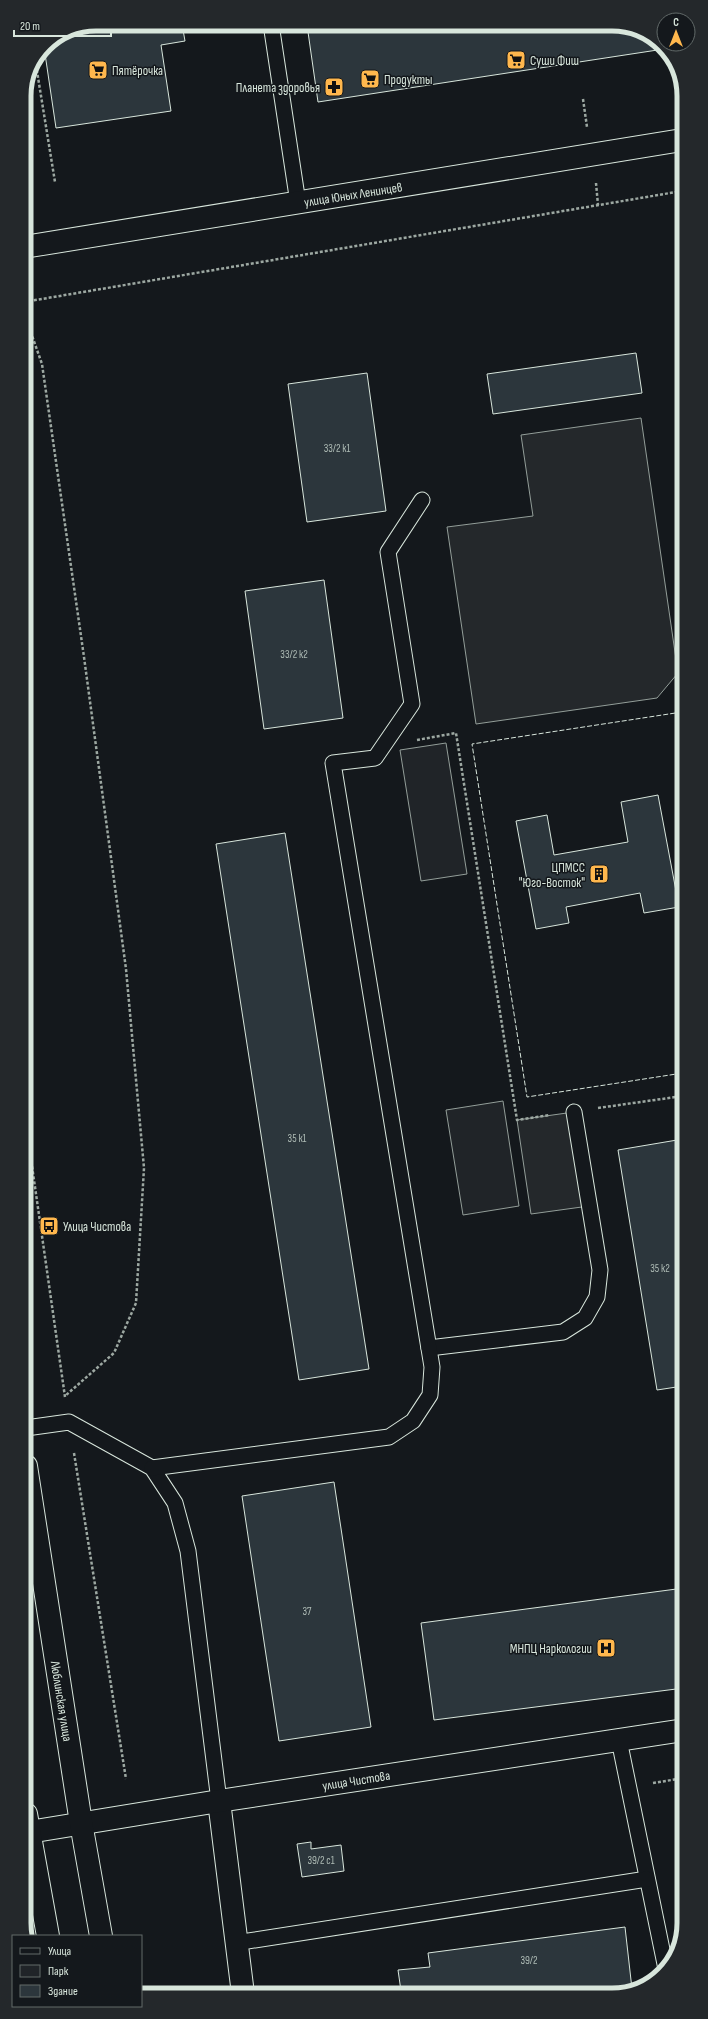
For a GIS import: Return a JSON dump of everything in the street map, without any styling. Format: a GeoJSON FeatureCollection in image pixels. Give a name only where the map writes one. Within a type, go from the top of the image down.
{"type":"FeatureCollection","features":[{"type":"Feature","properties":{"kind":"main road","name":"улица Юных Ленинцев"},"geometry":{"type":"LineString","coordinates":[[31,246],[677,141]]}},
{"type":"Feature","properties":{"kind":"main road","name":"Люблинская улица"},"geometry":{"type":"LineString","coordinates":[[31,1499],[80,1823],[101,1935]]}},
{"type":"Feature","properties":{"kind":"main road","name":"улица Чистова"},"geometry":{"type":"LineString","coordinates":[[31,1823],[80,1823],[677,1731]]}},
{"type":"Feature","properties":{"kind":"main road"},"geometry":{"type":"LineString","coordinates":[[219,1801],[242,1988]]}},
{"type":"Feature","properties":{"kind":"main road"},"geometry":{"type":"LineString","coordinates":[[31,1840],[48,1935]]}},
{"type":"Feature","properties":{"kind":"lane"},"geometry":{"type":"LineString","coordinates":[[272,31],[298,203]]}},
{"type":"Feature","properties":{"kind":"lane"},"geometry":{"type":"LineString","coordinates":[[152,1468],[389,1437],[413,1421],[430,1395],[432,1367],[333,763],[375,758],[412,704],[388,552],[422,500]]}},
{"type":"Feature","properties":{"kind":"lane"},"geometry":{"type":"LineString","coordinates":[[429,1348],[563,1332],[585,1318],[596,1297],[600,1270],[574,1112]]}},
{"type":"Feature","properties":{"kind":"lane"},"geometry":{"type":"LineString","coordinates":[[31,1427],[69,1422],[152,1468],[175,1503],[188,1551],[219,1801]]}},
{"type":"Feature","properties":{"kind":"lane"},"geometry":{"type":"LineString","coordinates":[[619,1740],[665,1962]]}},
{"type":"Feature","properties":{"kind":"lane"},"geometry":{"type":"LineString","coordinates":[[236,1943],[647,1879]]}},
{"type":"Feature","properties":{"kind":"path"},"geometry":{"type":"LineString","coordinates":[[37,70],[55,182]]}},
{"type":"Feature","properties":{"kind":"path"},"geometry":{"type":"LineString","coordinates":[[31,301],[677,192]]}},
{"type":"Feature","properties":{"kind":"path"},"geometry":{"type":"LineString","coordinates":[[31,333],[42,364],[84,657],[126,970],[144,1168],[136,1303],[114,1353],[65,1396]]}},
{"type":"Feature","properties":{"kind":"path"},"geometry":{"type":"LineString","coordinates":[[383,746],[456,733],[517,1120],[677,1097]]}},
{"type":"Feature","properties":{"kind":"path"},"geometry":{"type":"LineString","coordinates":[[628,1787],[677,1779]]}},
{"type":"Feature","properties":{"kind":"green space"},"geometry":{"type":"Polygon","coordinates":[[[446,743],[467,874],[421,881],[400,750],[446,743]]]}},
{"type":"Feature","properties":{"kind":"green space"},"geometry":{"type":"Polygon","coordinates":[[[503,1101],[519,1206],[463,1215],[446,1110],[503,1101]]]}},
{"type":"Feature","properties":{"kind":"shaded area"},"geometry":{"type":"Polygon","coordinates":[[[641,418],[677,666],[677,674],[657,698],[476,724],[447,527],[533,516],[521,435],[641,418]]]}},
{"type":"Feature","properties":{"kind":"shaded area"},"geometry":{"type":"Polygon","coordinates":[[[574,1112],[589,1206],[531,1214],[517,1120],[574,1112]]]}},
{"type":"Feature","properties":{"kind":"building"},"geometry":{"type":"Polygon","coordinates":[[[183,31],[185,41],[161,45],[171,111],[56,128],[45,56],[60,42],[83,32],[183,31]]]}},
{"type":"Feature","properties":{"kind":"building"},"geometry":{"type":"Polygon","coordinates":[[[308,31],[617,31],[637,36],[655,47],[656,50],[318,102],[308,31]]]}},
{"type":"Feature","properties":{"kind":"building"},"geometry":{"type":"Polygon","coordinates":[[[636,353],[642,393],[493,414],[487,374],[636,353]]]}},
{"type":"Feature","properties":{"kind":"building"},"geometry":{"type":"Polygon","coordinates":[[[367,373],[386,511],[307,522],[288,384],[367,373]]]}},
{"type":"Feature","properties":{"kind":"building"},"geometry":{"type":"Polygon","coordinates":[[[324,580],[343,718],[264,729],[245,591],[324,580]]]}},
{"type":"Feature","properties":{"kind":"building","name":"ЦПМСС \"Юго-Восток\""},"geometry":{"type":"Polygon","coordinates":[[[658,795],[677,896],[677,907],[644,913],[640,893],[566,907],[569,923],[536,929],[516,821],[547,815],[554,855],[628,842],[621,802],[658,795]]]}},
{"type":"Feature","properties":{"kind":"building"},"geometry":{"type":"Polygon","coordinates":[[[285,833],[369,1369],[299,1380],[216,844],[285,833]]]}},
{"type":"Feature","properties":{"kind":"building"},"geometry":{"type":"Polygon","coordinates":[[[677,1140],[677,1387],[657,1390],[618,1150],[677,1140]]]}},
{"type":"Feature","properties":{"kind":"building"},"geometry":{"type":"Polygon","coordinates":[[[334,1482],[371,1727],[279,1741],[242,1496],[334,1482]]]}},
{"type":"Feature","properties":{"kind":"building"},"geometry":{"type":"Polygon","coordinates":[[[677,1589],[677,1689],[434,1720],[421,1623],[677,1589]]]}},
{"type":"Feature","properties":{"kind":"building"},"geometry":{"type":"Polygon","coordinates":[[[311,1842],[311,1849],[341,1845],[344,1871],[302,1877],[297,1844],[311,1842]]]}},
{"type":"Feature","properties":{"kind":"building"},"geometry":{"type":"Polygon","coordinates":[[[625,1927],[632,1985],[612,1988],[401,1988],[398,1970],[430,1967],[428,1953],[625,1927]]]}},
{"type":"Feature","properties":{"kind":"fence"},"geometry":{"type":"LineString","coordinates":[[677,713],[472,744],[527,1097],[677,1074]]}},
{"type":"Feature","properties":{"kind":"place","name":"Суши Фиш"},"geometry":{"type":"Point","coordinates":[516,60]}},
{"type":"Feature","properties":{"kind":"place","name":"Пятёрочка"},"geometry":{"type":"Point","coordinates":[98,70]}},
{"type":"Feature","properties":{"kind":"place","name":"Продукты"},"geometry":{"type":"Point","coordinates":[370,79]}},
{"type":"Feature","properties":{"kind":"place","name":"Планета здоровья"},"geometry":{"type":"Point","coordinates":[334,87]}},
{"type":"Feature","properties":{"kind":"place","name":"ЦПМСС \"Юго-Восток\""},"geometry":{"type":"Point","coordinates":[599,874]}},
{"type":"Feature","properties":{"kind":"place","name":"Улица Чистова"},"geometry":{"type":"Point","coordinates":[49,1226]}},
{"type":"Feature","properties":{"kind":"place","name":"МНПЦ Наркологии"},"geometry":{"type":"Point","coordinates":[606,1648]}}]}
